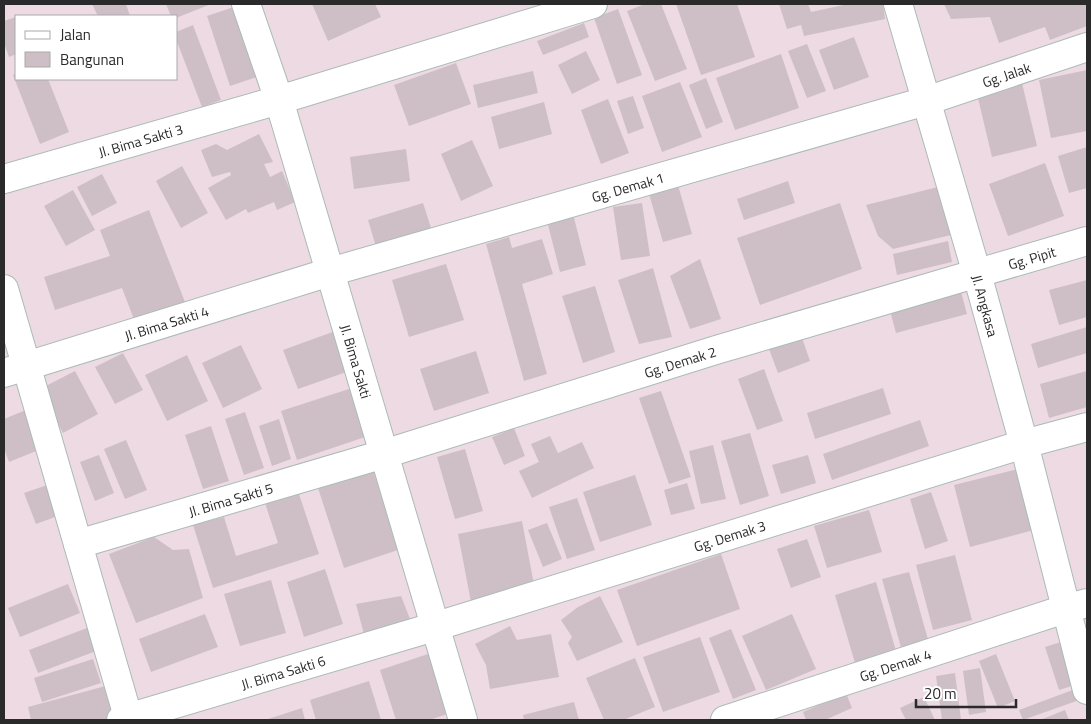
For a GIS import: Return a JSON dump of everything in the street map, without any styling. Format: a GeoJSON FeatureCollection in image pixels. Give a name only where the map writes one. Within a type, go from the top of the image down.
{"type":"FeatureCollection","features":[{"type":"Feature","properties":{"kind":"street","name":"Jl. Bima Sakti"},"geometry":{"type":"LineString","coordinates":[[246,4],[279,100],[437,626],[463,720]]}},
{"type":"Feature","properties":{"kind":"street","name":"Jl. Bima Sakti 3"},"geometry":{"type":"LineString","coordinates":[[4,179],[279,100],[593,4]]}},
{"type":"Feature","properties":{"kind":"street","name":"Jl. Angkasa"},"geometry":{"type":"LineString","coordinates":[[898,4],[977,274],[1024,444],[1076,606],[1087,690]]}},
{"type":"Feature","properties":{"kind":"street","name":"Gg. Jalak"},"geometry":{"type":"LineString","coordinates":[[926,100],[1087,47]]}},
{"type":"Feature","properties":{"kind":"street","name":"Gg. Demak 1"},"geometry":{"type":"LineString","coordinates":[[330,272],[926,100]]}},
{"type":"Feature","properties":{"kind":"street","name":"Gg. Pipit"},"geometry":{"type":"LineString","coordinates":[[977,274],[1087,240]]}},
{"type":"Feature","properties":{"kind":"street","name":"Jl. Bima Sakti 4"},"geometry":{"type":"LineString","coordinates":[[15,370],[330,272]]}},
{"type":"Feature","properties":{"kind":"street","name":"Gg. Demak 2"},"geometry":{"type":"LineString","coordinates":[[384,454],[716,350],[977,274]]}},
{"type":"Feature","properties":{"kind":"street"},"geometry":{"type":"LineString","coordinates":[[4,289],[15,370],[78,544],[126,720]]}},
{"type":"Feature","properties":{"kind":"street","name":"Gg. Demak 3"},"geometry":{"type":"LineString","coordinates":[[437,626],[1024,444],[1087,427]]}},
{"type":"Feature","properties":{"kind":"street","name":"Jl. Bima Sakti 5"},"geometry":{"type":"LineString","coordinates":[[78,544],[384,454]]}},
{"type":"Feature","properties":{"kind":"street","name":"Gg. Demak 4"},"geometry":{"type":"LineString","coordinates":[[725,720],[1076,606]]}},
{"type":"Feature","properties":{"kind":"street","name":"Jl. Bima Sakti 6"},"geometry":{"type":"LineString","coordinates":[[126,720],[437,626]]}},
{"type":"Feature","properties":{"kind":"building"},"geometry":{"type":"Polygon","coordinates":[[[92,4],[126,4],[130,15],[98,15],[92,4]]]}},
{"type":"Feature","properties":{"kind":"building"},"geometry":{"type":"Polygon","coordinates":[[[166,4],[211,4],[178,17],[178,15],[171,15],[166,4]]]}},
{"type":"Feature","properties":{"kind":"building"},"geometry":{"type":"Polygon","coordinates":[[[312,4],[375,4],[381,17],[328,41],[312,4]]]}},
{"type":"Feature","properties":{"kind":"building"},"geometry":{"type":"Polygon","coordinates":[[[645,4],[661,4],[687,69],[655,81],[627,11],[645,4]]]}},
{"type":"Feature","properties":{"kind":"building"},"geometry":{"type":"Polygon","coordinates":[[[676,4],[737,4],[755,57],[701,75],[676,4]]]}},
{"type":"Feature","properties":{"kind":"building"},"geometry":{"type":"Polygon","coordinates":[[[779,4],[808,4],[811,12],[848,4],[883,4],[885,19],[804,36],[801,25],[787,29],[779,4]]]}},
{"type":"Feature","properties":{"kind":"building"},"geometry":{"type":"Polygon","coordinates":[[[944,4],[1087,4],[1087,26],[1050,40],[1045,27],[999,43],[990,17],[951,19],[944,4]]]}},
{"type":"Feature","properties":{"kind":"building"},"geometry":{"type":"Polygon","coordinates":[[[237,6],[260,76],[230,86],[207,16],[237,6]]]}},
{"type":"Feature","properties":{"kind":"building"},"geometry":{"type":"Polygon","coordinates":[[[618,9],[642,75],[617,84],[594,18],[618,9]]]}},
{"type":"Feature","properties":{"kind":"building"},"geometry":{"type":"Polygon","coordinates":[[[15,17],[15,54],[9,57],[4,43],[4,21],[15,17]]]}},
{"type":"Feature","properties":{"kind":"building"},"geometry":{"type":"Polygon","coordinates":[[[584,23],[589,37],[543,55],[537,41],[584,23]]]}},
{"type":"Feature","properties":{"kind":"building"},"geometry":{"type":"Polygon","coordinates":[[[193,25],[221,100],[202,107],[178,44],[178,31],[193,25]]]}},
{"type":"Feature","properties":{"kind":"building"},"geometry":{"type":"Polygon","coordinates":[[[854,37],[869,77],[834,90],[819,50],[854,37]]]}},
{"type":"Feature","properties":{"kind":"building"},"geometry":{"type":"Polygon","coordinates":[[[807,44],[826,91],[807,98],[788,51],[807,44]]]}},
{"type":"Feature","properties":{"kind":"building"},"geometry":{"type":"Polygon","coordinates":[[[586,51],[600,80],[572,94],[558,65],[586,51]]]}},
{"type":"Feature","properties":{"kind":"building"},"geometry":{"type":"Polygon","coordinates":[[[781,54],[799,108],[735,130],[716,78],[781,54]]]}},
{"type":"Feature","properties":{"kind":"building"},"geometry":{"type":"Polygon","coordinates":[[[456,63],[471,104],[409,126],[394,85],[456,63]]]}},
{"type":"Feature","properties":{"kind":"building"},"geometry":{"type":"Polygon","coordinates":[[[1087,70],[1087,131],[1051,138],[1039,80],[1087,70]]]}},
{"type":"Feature","properties":{"kind":"building"},"geometry":{"type":"Polygon","coordinates":[[[533,71],[538,93],[478,108],[473,85],[533,71]]]}},
{"type":"Feature","properties":{"kind":"building"},"geometry":{"type":"Polygon","coordinates":[[[15,74],[15,80],[48,80],[69,132],[40,144],[13,75],[15,74]]]}},
{"type":"Feature","properties":{"kind":"building"},"geometry":{"type":"Polygon","coordinates":[[[706,78],[723,122],[706,129],[689,85],[706,78]]]}},
{"type":"Feature","properties":{"kind":"building"},"geometry":{"type":"Polygon","coordinates":[[[680,82],[702,137],[662,152],[642,96],[680,82]]]}},
{"type":"Feature","properties":{"kind":"building"},"geometry":{"type":"Polygon","coordinates":[[[1022,83],[1037,146],[992,157],[977,94],[1022,83]]]}},
{"type":"Feature","properties":{"kind":"building"},"geometry":{"type":"Polygon","coordinates":[[[633,96],[644,128],[628,134],[617,101],[633,96]]]}},
{"type":"Feature","properties":{"kind":"building"},"geometry":{"type":"Polygon","coordinates":[[[608,99],[629,153],[601,164],[581,110],[608,99]]]}},
{"type":"Feature","properties":{"kind":"building"},"geometry":{"type":"Polygon","coordinates":[[[544,102],[552,134],[499,149],[491,117],[544,102]]]}},
{"type":"Feature","properties":{"kind":"building"},"geometry":{"type":"Polygon","coordinates":[[[259,134],[273,162],[264,164],[270,177],[282,171],[295,202],[277,210],[274,202],[248,213],[246,209],[226,220],[208,188],[231,175],[230,172],[212,177],[201,150],[216,144],[227,150],[259,134]]]}},
{"type":"Feature","properties":{"kind":"building"},"geometry":{"type":"Polygon","coordinates":[[[472,140],[493,186],[461,201],[441,154],[472,140]]]}},
{"type":"Feature","properties":{"kind":"building"},"geometry":{"type":"Polygon","coordinates":[[[1087,147],[1087,188],[1069,193],[1058,156],[1087,147]]]}},
{"type":"Feature","properties":{"kind":"building"},"geometry":{"type":"Polygon","coordinates":[[[406,149],[410,181],[354,189],[350,157],[406,149]]]}},
{"type":"Feature","properties":{"kind":"building"},"geometry":{"type":"Polygon","coordinates":[[[1045,163],[1064,216],[1008,236],[989,184],[1045,163]]]}},
{"type":"Feature","properties":{"kind":"building"},"geometry":{"type":"Polygon","coordinates":[[[182,166],[208,213],[181,228],[156,181],[182,166]]]}},
{"type":"Feature","properties":{"kind":"building"},"geometry":{"type":"Polygon","coordinates":[[[102,174],[117,203],[92,216],[77,187],[102,174]]]}},
{"type":"Feature","properties":{"kind":"building"},"geometry":{"type":"Polygon","coordinates":[[[788,181],[795,203],[744,220],[737,199],[788,181]]]}},
{"type":"Feature","properties":{"kind":"building"},"geometry":{"type":"Polygon","coordinates":[[[950,184],[955,234],[893,249],[878,236],[866,205],[950,184]]]}},
{"type":"Feature","properties":{"kind":"building"},"geometry":{"type":"Polygon","coordinates":[[[678,185],[692,234],[663,242],[649,194],[678,185]]]}},
{"type":"Feature","properties":{"kind":"building"},"geometry":{"type":"Polygon","coordinates":[[[73,190],[95,230],[66,246],[44,206],[73,190]]]}},
{"type":"Feature","properties":{"kind":"building"},"geometry":{"type":"Polygon","coordinates":[[[423,203],[433,234],[377,250],[368,220],[423,203]]]}},
{"type":"Feature","properties":{"kind":"building"},"geometry":{"type":"Polygon","coordinates":[[[642,203],[650,256],[621,260],[613,207],[642,203]]]}},
{"type":"Feature","properties":{"kind":"building"},"geometry":{"type":"Polygon","coordinates":[[[840,203],[862,269],[760,305],[737,238],[840,203]]]}},
{"type":"Feature","properties":{"kind":"building"},"geometry":{"type":"Polygon","coordinates":[[[149,210],[185,302],[135,322],[122,288],[55,310],[44,277],[110,256],[100,230],[149,210]]]}},
{"type":"Feature","properties":{"kind":"building"},"geometry":{"type":"Polygon","coordinates":[[[572,210],[586,265],[560,272],[546,217],[572,210]]]}},
{"type":"Feature","properties":{"kind":"building"},"geometry":{"type":"Polygon","coordinates":[[[509,237],[512,248],[542,239],[553,274],[522,284],[547,374],[524,381],[486,244],[509,237]]]}},
{"type":"Feature","properties":{"kind":"building"},"geometry":{"type":"Polygon","coordinates":[[[948,241],[952,262],[897,275],[893,254],[948,241]]]}},
{"type":"Feature","properties":{"kind":"building"},"geometry":{"type":"Polygon","coordinates":[[[700,259],[721,319],[690,329],[670,276],[700,259]]]}},
{"type":"Feature","properties":{"kind":"building"},"geometry":{"type":"Polygon","coordinates":[[[446,264],[464,320],[409,337],[392,280],[446,264]]]}},
{"type":"Feature","properties":{"kind":"building"},"geometry":{"type":"Polygon","coordinates":[[[653,268],[672,337],[639,344],[618,280],[653,268]]]}},
{"type":"Feature","properties":{"kind":"building"},"geometry":{"type":"Polygon","coordinates":[[[1087,280],[1087,317],[1059,325],[1049,290],[1087,280]]]}},
{"type":"Feature","properties":{"kind":"building"},"geometry":{"type":"Polygon","coordinates":[[[595,286],[615,352],[583,363],[562,296],[595,286]]]}},
{"type":"Feature","properties":{"kind":"building"},"geometry":{"type":"Polygon","coordinates":[[[960,288],[967,314],[896,333],[889,307],[960,288]]]}},
{"type":"Feature","properties":{"kind":"building"},"geometry":{"type":"Polygon","coordinates":[[[1087,327],[1087,353],[1038,368],[1031,344],[1087,327]]]}},
{"type":"Feature","properties":{"kind":"building"},"geometry":{"type":"Polygon","coordinates":[[[799,329],[810,361],[778,373],[766,341],[799,329]]]}},
{"type":"Feature","properties":{"kind":"building"},"geometry":{"type":"Polygon","coordinates":[[[338,330],[352,370],[298,389],[283,350],[338,330]]]}},
{"type":"Feature","properties":{"kind":"building"},"geometry":{"type":"Polygon","coordinates":[[[241,345],[262,389],[223,408],[202,363],[241,345]]]}},
{"type":"Feature","properties":{"kind":"building"},"geometry":{"type":"Polygon","coordinates":[[[476,351],[489,393],[434,411],[420,369],[476,351]]]}},
{"type":"Feature","properties":{"kind":"building"},"geometry":{"type":"Polygon","coordinates":[[[123,353],[143,390],[115,404],[95,367],[123,353]]]}},
{"type":"Feature","properties":{"kind":"building"},"geometry":{"type":"Polygon","coordinates":[[[187,355],[208,401],[167,421],[145,375],[187,355]]]}},
{"type":"Feature","properties":{"kind":"building"},"geometry":{"type":"Polygon","coordinates":[[[764,369],[783,421],[757,430],[738,379],[764,369]]]}},
{"type":"Feature","properties":{"kind":"building"},"geometry":{"type":"Polygon","coordinates":[[[75,371],[98,414],[63,433],[40,389],[75,371]]]}},
{"type":"Feature","properties":{"kind":"building"},"geometry":{"type":"Polygon","coordinates":[[[1087,371],[1087,407],[1049,418],[1040,384],[1087,371]]]}},
{"type":"Feature","properties":{"kind":"building"},"geometry":{"type":"Polygon","coordinates":[[[352,388],[368,436],[297,460],[281,411],[352,388]]]}},
{"type":"Feature","properties":{"kind":"building"},"geometry":{"type":"Polygon","coordinates":[[[883,388],[891,414],[815,439],[807,413],[883,388]]]}},
{"type":"Feature","properties":{"kind":"building"},"geometry":{"type":"Polygon","coordinates":[[[661,391],[691,477],[669,484],[639,398],[661,391]]]}},
{"type":"Feature","properties":{"kind":"building"},"geometry":{"type":"Polygon","coordinates":[[[31,408],[46,447],[9,462],[4,448],[4,419],[31,408]]]}},
{"type":"Feature","properties":{"kind":"building"},"geometry":{"type":"Polygon","coordinates":[[[245,412],[264,468],[244,475],[225,419],[245,412]]]}},
{"type":"Feature","properties":{"kind":"building"},"geometry":{"type":"Polygon","coordinates":[[[279,419],[291,459],[272,466],[259,426],[279,419]]]}},
{"type":"Feature","properties":{"kind":"building"},"geometry":{"type":"Polygon","coordinates":[[[920,420],[929,446],[832,480],[823,454],[920,420]]]}},
{"type":"Feature","properties":{"kind":"building"},"geometry":{"type":"Polygon","coordinates":[[[211,426],[229,481],[203,489],[185,435],[211,426]]]}},
{"type":"Feature","properties":{"kind":"building"},"geometry":{"type":"Polygon","coordinates":[[[514,428],[525,456],[504,465],[492,437],[514,428]]]}},
{"type":"Feature","properties":{"kind":"building"},"geometry":{"type":"Polygon","coordinates":[[[750,433],[769,496],[740,505],[721,441],[750,433]]]}},
{"type":"Feature","properties":{"kind":"building"},"geometry":{"type":"Polygon","coordinates":[[[550,436],[558,453],[582,442],[594,468],[532,498],[519,471],[539,462],[531,444],[550,436]]]}},
{"type":"Feature","properties":{"kind":"building"},"geometry":{"type":"Polygon","coordinates":[[[126,440],[147,490],[125,499],[104,449],[126,440]]]}},
{"type":"Feature","properties":{"kind":"building"},"geometry":{"type":"Polygon","coordinates":[[[713,445],[726,499],[701,504],[689,451],[713,445]]]}},
{"type":"Feature","properties":{"kind":"building"},"geometry":{"type":"Polygon","coordinates":[[[465,449],[483,511],[455,519],[437,457],[465,449]]]}},
{"type":"Feature","properties":{"kind":"building"},"geometry":{"type":"Polygon","coordinates":[[[99,455],[114,493],[95,501],[80,462],[99,455]]]}},
{"type":"Feature","properties":{"kind":"building"},"geometry":{"type":"Polygon","coordinates":[[[808,455],[816,483],[781,494],[772,465],[808,455]]]}},
{"type":"Feature","properties":{"kind":"building"},"geometry":{"type":"Polygon","coordinates":[[[1018,469],[1034,530],[970,547],[954,485],[1018,469]]]}},
{"type":"Feature","properties":{"kind":"building"},"geometry":{"type":"Polygon","coordinates":[[[373,470],[398,550],[344,568],[318,488],[373,470]]]}},
{"type":"Feature","properties":{"kind":"building"},"geometry":{"type":"Polygon","coordinates":[[[635,475],[652,525],[600,542],[583,492],[635,475]]]}},
{"type":"Feature","properties":{"kind":"building"},"geometry":{"type":"Polygon","coordinates":[[[53,483],[63,514],[36,524],[24,493],[53,483]]]}},
{"type":"Feature","properties":{"kind":"building"},"geometry":{"type":"Polygon","coordinates":[[[687,483],[695,509],[671,515],[664,490],[687,483]]]}},
{"type":"Feature","properties":{"kind":"building"},"geometry":{"type":"Polygon","coordinates":[[[298,491],[319,554],[213,588],[193,525],[224,517],[236,556],[278,543],[265,503],[298,491]]]}},
{"type":"Feature","properties":{"kind":"building"},"geometry":{"type":"Polygon","coordinates":[[[931,492],[948,541],[925,549],[910,499],[931,492]]]}},
{"type":"Feature","properties":{"kind":"building"},"geometry":{"type":"Polygon","coordinates":[[[577,498],[595,550],[567,559],[549,507],[577,498]]]}},
{"type":"Feature","properties":{"kind":"building"},"geometry":{"type":"Polygon","coordinates":[[[869,510],[882,552],[827,568],[814,526],[869,510]]]}},
{"type":"Feature","properties":{"kind":"building"},"geometry":{"type":"Polygon","coordinates":[[[522,521],[535,590],[471,602],[458,534],[522,521]]]}},
{"type":"Feature","properties":{"kind":"building"},"geometry":{"type":"Polygon","coordinates":[[[547,523],[562,559],[543,567],[528,530],[547,523]]]}},
{"type":"Feature","properties":{"kind":"building"},"geometry":{"type":"Polygon","coordinates":[[[154,537],[173,550],[189,549],[203,598],[136,623],[109,554],[154,537]]]}},
{"type":"Feature","properties":{"kind":"building"},"geometry":{"type":"Polygon","coordinates":[[[807,539],[821,577],[791,588],[777,549],[807,539]]]}},
{"type":"Feature","properties":{"kind":"building"},"geometry":{"type":"Polygon","coordinates":[[[721,554],[740,609],[637,646],[617,590],[721,554]]]}},
{"type":"Feature","properties":{"kind":"building"},"geometry":{"type":"Polygon","coordinates":[[[955,555],[972,620],[933,630],[916,565],[955,555]]]}},
{"type":"Feature","properties":{"kind":"building"},"geometry":{"type":"Polygon","coordinates":[[[325,569],[343,624],[304,637],[287,582],[325,569]]]}},
{"type":"Feature","properties":{"kind":"building"},"geometry":{"type":"Polygon","coordinates":[[[909,572],[929,643],[902,651],[882,579],[909,572]]]}},
{"type":"Feature","properties":{"kind":"building"},"geometry":{"type":"Polygon","coordinates":[[[271,580],[286,633],[240,646],[224,594],[271,580]]]}},
{"type":"Feature","properties":{"kind":"building"},"geometry":{"type":"Polygon","coordinates":[[[876,582],[896,651],[855,663],[835,595],[876,582]]]}},
{"type":"Feature","properties":{"kind":"building"},"geometry":{"type":"Polygon","coordinates":[[[68,584],[80,613],[20,637],[8,608],[68,584]]]}},
{"type":"Feature","properties":{"kind":"building"},"geometry":{"type":"Polygon","coordinates":[[[401,596],[412,624],[365,638],[356,604],[401,596]]]}},
{"type":"Feature","properties":{"kind":"building"},"geometry":{"type":"Polygon","coordinates":[[[600,596],[623,642],[577,661],[568,643],[572,637],[561,620],[578,607],[600,596]]]}},
{"type":"Feature","properties":{"kind":"building"},"geometry":{"type":"Polygon","coordinates":[[[205,614],[218,647],[151,672],[139,639],[205,614]]]}},
{"type":"Feature","properties":{"kind":"building"},"geometry":{"type":"Polygon","coordinates":[[[792,614],[816,669],[766,690],[742,636],[792,614]]]}},
{"type":"Feature","properties":{"kind":"building"},"geometry":{"type":"Polygon","coordinates":[[[510,626],[517,640],[551,634],[559,677],[490,689],[486,665],[475,644],[510,626]]]}},
{"type":"Feature","properties":{"kind":"building"},"geometry":{"type":"Polygon","coordinates":[[[87,628],[96,651],[38,673],[29,650],[87,628]]]}},
{"type":"Feature","properties":{"kind":"building"},"geometry":{"type":"Polygon","coordinates":[[[731,629],[756,690],[733,699],[709,638],[731,629]]]}},
{"type":"Feature","properties":{"kind":"building"},"geometry":{"type":"Polygon","coordinates":[[[700,637],[720,692],[663,712],[643,657],[700,637]]]}},
{"type":"Feature","properties":{"kind":"building"},"geometry":{"type":"Polygon","coordinates":[[[1064,641],[1078,684],[1059,690],[1045,647],[1064,641]]]}},
{"type":"Feature","properties":{"kind":"building"},"geometry":{"type":"Polygon","coordinates":[[[437,651],[457,711],[429,720],[396,720],[380,670],[437,651]]]}},
{"type":"Feature","properties":{"kind":"building"},"geometry":{"type":"Polygon","coordinates":[[[996,654],[1015,701],[998,708],[979,661],[996,654]]]}},
{"type":"Feature","properties":{"kind":"building"},"geometry":{"type":"Polygon","coordinates":[[[635,658],[655,707],[623,720],[604,720],[586,678],[635,658]]]}},
{"type":"Feature","properties":{"kind":"building"},"geometry":{"type":"Polygon","coordinates":[[[93,659],[101,683],[42,702],[34,678],[93,659]]]}},
{"type":"Feature","properties":{"kind":"building"},"geometry":{"type":"Polygon","coordinates":[[[980,668],[986,712],[969,715],[963,671],[980,668]]]}},
{"type":"Feature","properties":{"kind":"building"},"geometry":{"type":"Polygon","coordinates":[[[955,673],[961,720],[942,720],[936,676],[955,673]]]}},
{"type":"Feature","properties":{"kind":"building"},"geometry":{"type":"Polygon","coordinates":[[[369,681],[381,720],[316,720],[310,700],[369,681]]]}},
{"type":"Feature","properties":{"kind":"building"},"geometry":{"type":"Polygon","coordinates":[[[113,684],[121,717],[111,720],[31,720],[28,707],[113,684]]]}},
{"type":"Feature","properties":{"kind":"building"},"geometry":{"type":"Polygon","coordinates":[[[1078,688],[1082,699],[1023,720],[1019,710],[1078,688]]]}},
{"type":"Feature","properties":{"kind":"building"},"geometry":{"type":"Polygon","coordinates":[[[846,693],[852,708],[825,720],[806,720],[803,712],[846,693]]]}},
{"type":"Feature","properties":{"kind":"building"},"geometry":{"type":"Polygon","coordinates":[[[924,697],[935,720],[906,720],[900,708],[924,697]]]}},
{"type":"Feature","properties":{"kind":"building"},"geometry":{"type":"Polygon","coordinates":[[[574,702],[579,720],[524,720],[523,715],[574,702]]]}},
{"type":"Feature","properties":{"kind":"building"},"geometry":{"type":"Polygon","coordinates":[[[302,708],[305,720],[265,720],[302,708]]]}},
{"type":"Feature","properties":{"kind":"building"},"geometry":{"type":"Polygon","coordinates":[[[1065,710],[1069,720],[1040,720],[1065,710]]]}}]}
